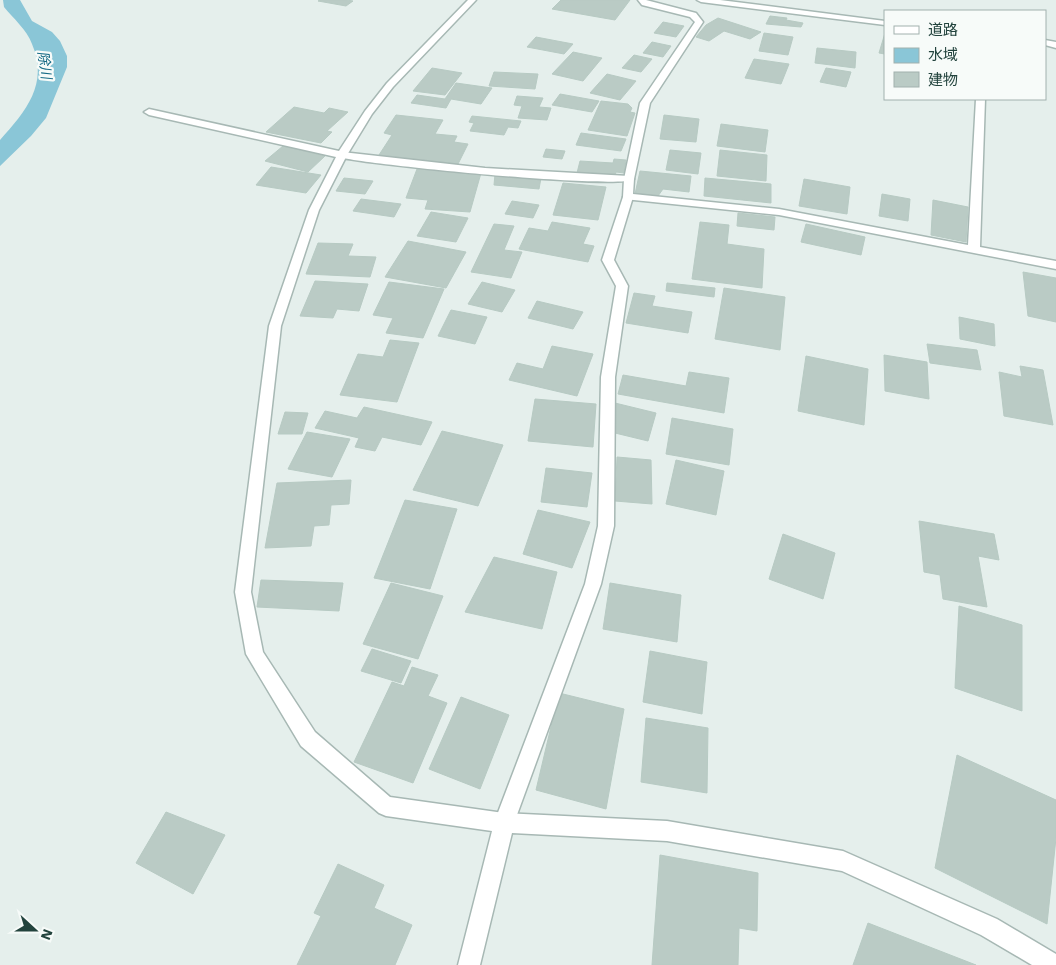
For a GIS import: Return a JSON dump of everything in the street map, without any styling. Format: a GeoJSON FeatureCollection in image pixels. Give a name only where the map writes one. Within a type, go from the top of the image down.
{"type":"FeatureCollection","features":[{"type":"Feature","properties":{"kind":"street"},"geometry":{"type":"LineString","coordinates":[[472,0],[390,85],[368,113],[342,155],[314,210],[275,326],[266,390],[244,592],[255,654],[308,739],[386,806],[504,823],[666,831],[843,861],[989,927],[1053,965]]}},
{"type":"Feature","properties":{"kind":"street"},"geometry":{"type":"LineString","coordinates":[[469,965],[504,823],[593,584],[606,526],[608,377],[622,286],[608,260],[628,197],[629,179],[645,103],[699,22],[693,15],[645,3],[642,0]]}},
{"type":"Feature","properties":{"kind":"street"},"geometry":{"type":"LineString","coordinates":[[702,0],[884,23]]}},
{"type":"Feature","properties":{"kind":"street"},"geometry":{"type":"LineString","coordinates":[[974,249],[981,100]]}},
{"type":"Feature","properties":{"kind":"street"},"geometry":{"type":"LineString","coordinates":[[149,112],[342,155],[394,163],[559,176],[629,179]]}},
{"type":"Feature","properties":{"kind":"street"},"geometry":{"type":"LineString","coordinates":[[628,197],[779,212],[1056,265]]}},
{"type":"Feature","properties":{"kind":"water","name":"除川"},"geometry":{"type":"Polygon","coordinates":[[[3,0],[20,0],[32,21],[52,32],[60,41],[67,56],[67,67],[46,118],[31,136],[0,166],[0,140],[26,107],[32,96],[38,72],[37,58],[30,39],[4,7],[3,0]]]}},
{"type":"Feature","properties":{"kind":"building"},"geometry":{"type":"Polygon","coordinates":[[[561,0],[630,0],[615,20],[552,9],[561,0]]]}},
{"type":"Feature","properties":{"kind":"building"},"geometry":{"type":"Polygon","coordinates":[[[318,1],[353,1],[346,6],[318,1]]]}},
{"type":"Feature","properties":{"kind":"building"},"geometry":{"type":"Polygon","coordinates":[[[770,16],[787,18],[786,20],[803,23],[801,27],[766,24],[770,16]]]}},
{"type":"Feature","properties":{"kind":"building"},"geometry":{"type":"Polygon","coordinates":[[[718,18],[761,32],[750,39],[724,31],[709,41],[696,37],[706,25],[718,18]]]}},
{"type":"Feature","properties":{"kind":"building"},"geometry":{"type":"Polygon","coordinates":[[[663,22],[684,26],[676,37],[654,33],[663,22]]]}},
{"type":"Feature","properties":{"kind":"building"},"geometry":{"type":"Polygon","coordinates":[[[764,33],[793,37],[788,55],[759,51],[764,33]]]}},
{"type":"Feature","properties":{"kind":"building"},"geometry":{"type":"Polygon","coordinates":[[[884,36],[884,54],[879,53],[884,36]]]}},
{"type":"Feature","properties":{"kind":"building"},"geometry":{"type":"Polygon","coordinates":[[[536,37],[573,44],[564,54],[527,47],[536,37]]]}},
{"type":"Feature","properties":{"kind":"building"},"geometry":{"type":"Polygon","coordinates":[[[652,42],[671,46],[663,57],[643,53],[652,42]]]}},
{"type":"Feature","properties":{"kind":"building"},"geometry":{"type":"Polygon","coordinates":[[[817,48],[856,52],[855,68],[815,63],[817,48]]]}},
{"type":"Feature","properties":{"kind":"building"},"geometry":{"type":"Polygon","coordinates":[[[573,52],[602,58],[583,81],[552,74],[573,52]]]}},
{"type":"Feature","properties":{"kind":"building"},"geometry":{"type":"Polygon","coordinates":[[[634,55],[652,59],[641,72],[622,68],[634,55]]]}},
{"type":"Feature","properties":{"kind":"building"},"geometry":{"type":"Polygon","coordinates":[[[754,59],[789,64],[781,84],[745,78],[754,59]]]}},
{"type":"Feature","properties":{"kind":"building"},"geometry":{"type":"Polygon","coordinates":[[[432,68],[462,73],[445,95],[413,91],[432,68]]]}},
{"type":"Feature","properties":{"kind":"building"},"geometry":{"type":"Polygon","coordinates":[[[826,68],[851,72],[846,87],[820,82],[826,68]]]}},
{"type":"Feature","properties":{"kind":"building"},"geometry":{"type":"Polygon","coordinates":[[[494,72],[538,74],[535,89],[489,86],[494,72]]]}},
{"type":"Feature","properties":{"kind":"building"},"geometry":{"type":"Polygon","coordinates":[[[607,74],[636,81],[620,100],[590,93],[607,74]]]}},
{"type":"Feature","properties":{"kind":"building"},"geometry":{"type":"Polygon","coordinates":[[[456,83],[492,88],[481,104],[451,99],[446,108],[411,103],[417,95],[445,99],[456,83]]]}},
{"type":"Feature","properties":{"kind":"building"},"geometry":{"type":"Polygon","coordinates":[[[560,94],[599,101],[592,112],[552,105],[560,94]]]}},
{"type":"Feature","properties":{"kind":"building"},"geometry":{"type":"Polygon","coordinates":[[[517,96],[543,98],[539,107],[551,108],[547,120],[518,118],[522,106],[514,105],[517,96]]]}},
{"type":"Feature","properties":{"kind":"building"},"geometry":{"type":"Polygon","coordinates":[[[601,101],[628,104],[632,108],[630,112],[635,113],[627,136],[588,130],[601,101]]]}},
{"type":"Feature","properties":{"kind":"building"},"geometry":{"type":"Polygon","coordinates":[[[294,107],[324,113],[329,108],[348,112],[327,131],[332,132],[321,143],[266,132],[294,107]]]}},
{"type":"Feature","properties":{"kind":"building"},"geometry":{"type":"Polygon","coordinates":[[[396,115],[443,120],[435,134],[457,136],[454,142],[468,144],[458,164],[379,155],[392,135],[384,133],[396,115]]]}},
{"type":"Feature","properties":{"kind":"building"},"geometry":{"type":"Polygon","coordinates":[[[664,115],[699,119],[696,142],[660,139],[664,115]]]}},
{"type":"Feature","properties":{"kind":"building"},"geometry":{"type":"Polygon","coordinates":[[[472,116],[521,121],[518,128],[508,127],[504,135],[470,131],[474,123],[469,122],[472,116]]]}},
{"type":"Feature","properties":{"kind":"building"},"geometry":{"type":"Polygon","coordinates":[[[721,124],[768,130],[765,152],[717,146],[721,124]]]}},
{"type":"Feature","properties":{"kind":"building"},"geometry":{"type":"Polygon","coordinates":[[[581,133],[626,139],[621,151],[576,145],[581,133]]]}},
{"type":"Feature","properties":{"kind":"building"},"geometry":{"type":"Polygon","coordinates":[[[283,146],[325,156],[308,172],[265,161],[283,146]]]}},
{"type":"Feature","properties":{"kind":"building"},"geometry":{"type":"Polygon","coordinates":[[[546,149],[565,151],[562,159],[543,157],[546,149]]]}},
{"type":"Feature","properties":{"kind":"building"},"geometry":{"type":"Polygon","coordinates":[[[670,150],[701,153],[698,174],[666,170],[670,150]]]}},
{"type":"Feature","properties":{"kind":"building"},"geometry":{"type":"Polygon","coordinates":[[[720,150],[767,155],[766,181],[717,176],[720,150]]]}},
{"type":"Feature","properties":{"kind":"building"},"geometry":{"type":"Polygon","coordinates":[[[614,159],[626,160],[624,173],[616,172],[615,176],[577,173],[580,161],[613,163],[614,159]]]}},
{"type":"Feature","properties":{"kind":"building"},"geometry":{"type":"Polygon","coordinates":[[[271,167],[321,175],[306,193],[256,185],[271,167]]]}},
{"type":"Feature","properties":{"kind":"building"},"geometry":{"type":"Polygon","coordinates":[[[417,169],[481,173],[470,212],[425,209],[428,200],[406,198],[417,169]]]}},
{"type":"Feature","properties":{"kind":"building"},"geometry":{"type":"Polygon","coordinates":[[[640,171],[691,176],[689,192],[663,189],[658,196],[635,194],[640,171]]]}},
{"type":"Feature","properties":{"kind":"building"},"geometry":{"type":"Polygon","coordinates":[[[495,174],[541,178],[539,189],[494,185],[495,174]]]}},
{"type":"Feature","properties":{"kind":"building"},"geometry":{"type":"Polygon","coordinates":[[[344,178],[373,181],[365,194],[336,191],[344,178]]]}},
{"type":"Feature","properties":{"kind":"building"},"geometry":{"type":"Polygon","coordinates":[[[705,178],[771,184],[771,203],[704,196],[705,178]]]}},
{"type":"Feature","properties":{"kind":"building"},"geometry":{"type":"Polygon","coordinates":[[[804,179],[850,187],[847,214],[799,206],[804,179]]]}},
{"type":"Feature","properties":{"kind":"building"},"geometry":{"type":"Polygon","coordinates":[[[563,183],[606,187],[598,220],[553,215],[563,183]]]}},
{"type":"Feature","properties":{"kind":"building"},"geometry":{"type":"Polygon","coordinates":[[[882,194],[910,199],[908,221],[879,216],[882,194]]]}},
{"type":"Feature","properties":{"kind":"building"},"geometry":{"type":"Polygon","coordinates":[[[361,199],[401,204],[394,217],[353,211],[361,199]]]}},
{"type":"Feature","properties":{"kind":"building"},"geometry":{"type":"Polygon","coordinates":[[[933,200],[968,207],[966,242],[931,235],[933,200]]]}},
{"type":"Feature","properties":{"kind":"building"},"geometry":{"type":"Polygon","coordinates":[[[512,201],[539,205],[533,218],[505,214],[512,201]]]}},
{"type":"Feature","properties":{"kind":"building"},"geometry":{"type":"Polygon","coordinates":[[[431,212],[468,218],[456,242],[417,236],[431,212]]]}},
{"type":"Feature","properties":{"kind":"building"},"geometry":{"type":"Polygon","coordinates":[[[738,213],[775,217],[774,230],[737,226],[738,213]]]}},
{"type":"Feature","properties":{"kind":"building"},"geometry":{"type":"Polygon","coordinates":[[[552,222],[590,228],[583,244],[594,246],[588,262],[519,249],[529,228],[548,231],[552,222]]]}},
{"type":"Feature","properties":{"kind":"building"},"geometry":{"type":"Polygon","coordinates":[[[700,222],[729,225],[727,244],[764,249],[762,288],[692,279],[700,222]]]}},
{"type":"Feature","properties":{"kind":"building"},"geometry":{"type":"Polygon","coordinates":[[[494,224],[514,226],[504,250],[522,252],[511,278],[471,272],[494,224]]]}},
{"type":"Feature","properties":{"kind":"building"},"geometry":{"type":"Polygon","coordinates":[[[806,224],[865,237],[861,255],[801,242],[806,224]]]}},
{"type":"Feature","properties":{"kind":"building"},"geometry":{"type":"Polygon","coordinates":[[[408,241],[466,252],[446,288],[385,277],[408,241]]]}},
{"type":"Feature","properties":{"kind":"building"},"geometry":{"type":"Polygon","coordinates":[[[318,243],[353,244],[348,256],[376,257],[370,277],[306,274],[318,243]]]}},
{"type":"Feature","properties":{"kind":"building"},"geometry":{"type":"Polygon","coordinates":[[[1023,272],[1056,278],[1056,322],[1028,316],[1023,272]]]}},
{"type":"Feature","properties":{"kind":"building"},"geometry":{"type":"Polygon","coordinates":[[[315,281],[368,284],[359,311],[337,309],[333,318],[300,316],[315,281]]]}},
{"type":"Feature","properties":{"kind":"building"},"geometry":{"type":"Polygon","coordinates":[[[389,282],[444,289],[423,338],[386,333],[393,318],[373,315],[389,282]]]}},
{"type":"Feature","properties":{"kind":"building"},"geometry":{"type":"Polygon","coordinates":[[[482,282],[515,290],[502,312],[468,304],[482,282]]]}},
{"type":"Feature","properties":{"kind":"building"},"geometry":{"type":"Polygon","coordinates":[[[667,283],[715,288],[714,297],[666,291],[667,283]]]}},
{"type":"Feature","properties":{"kind":"building"},"geometry":{"type":"Polygon","coordinates":[[[724,288],[785,297],[780,350],[715,339],[724,288]]]}},
{"type":"Feature","properties":{"kind":"building"},"geometry":{"type":"Polygon","coordinates":[[[634,293],[655,296],[652,306],[692,312],[688,333],[626,323],[634,293]]]}},
{"type":"Feature","properties":{"kind":"building"},"geometry":{"type":"Polygon","coordinates":[[[537,301],[583,312],[573,329],[528,318],[537,301]]]}},
{"type":"Feature","properties":{"kind":"building"},"geometry":{"type":"Polygon","coordinates":[[[451,310],[487,317],[475,344],[438,336],[451,310]]]}},
{"type":"Feature","properties":{"kind":"building"},"geometry":{"type":"Polygon","coordinates":[[[959,317],[994,324],[995,346],[960,339],[959,317]]]}},
{"type":"Feature","properties":{"kind":"building"},"geometry":{"type":"Polygon","coordinates":[[[390,340],[419,343],[397,402],[340,395],[358,354],[383,357],[390,340]]]}},
{"type":"Feature","properties":{"kind":"building"},"geometry":{"type":"Polygon","coordinates":[[[927,344],[977,350],[981,370],[930,363],[927,344]]]}},
{"type":"Feature","properties":{"kind":"building"},"geometry":{"type":"Polygon","coordinates":[[[552,346],[593,354],[577,396],[509,380],[517,363],[543,369],[552,346]]]}},
{"type":"Feature","properties":{"kind":"building"},"geometry":{"type":"Polygon","coordinates":[[[884,355],[927,362],[929,399],[885,391],[884,355]]]}},
{"type":"Feature","properties":{"kind":"building"},"geometry":{"type":"Polygon","coordinates":[[[806,356],[868,369],[864,425],[798,411],[806,356]]]}},
{"type":"Feature","properties":{"kind":"building"},"geometry":{"type":"Polygon","coordinates":[[[1020,366],[1043,370],[1053,425],[1004,416],[999,372],[1022,377],[1020,366]]]}},
{"type":"Feature","properties":{"kind":"building"},"geometry":{"type":"Polygon","coordinates":[[[689,372],[729,378],[724,413],[618,394],[623,375],[686,386],[689,372]]]}},
{"type":"Feature","properties":{"kind":"building"},"geometry":{"type":"Polygon","coordinates":[[[535,399],[596,404],[593,447],[528,441],[535,399]]]}},
{"type":"Feature","properties":{"kind":"building"},"geometry":{"type":"Polygon","coordinates":[[[615,403],[656,413],[648,441],[615,433],[615,403]]]}},
{"type":"Feature","properties":{"kind":"building"},"geometry":{"type":"Polygon","coordinates":[[[364,407],[432,422],[421,445],[382,437],[375,451],[355,447],[359,438],[315,428],[325,411],[357,418],[364,407]]]}},
{"type":"Feature","properties":{"kind":"building"},"geometry":{"type":"Polygon","coordinates":[[[285,412],[308,413],[302,434],[278,434],[285,412]]]}},
{"type":"Feature","properties":{"kind":"building"},"geometry":{"type":"Polygon","coordinates":[[[672,418],[733,429],[729,465],[666,454],[672,418]]]}},
{"type":"Feature","properties":{"kind":"building"},"geometry":{"type":"Polygon","coordinates":[[[442,431],[503,445],[478,506],[413,490],[442,431]]]}},
{"type":"Feature","properties":{"kind":"building"},"geometry":{"type":"Polygon","coordinates":[[[307,432],[350,439],[332,477],[288,469],[307,432]]]}},
{"type":"Feature","properties":{"kind":"building"},"geometry":{"type":"Polygon","coordinates":[[[617,457],[651,460],[652,504],[615,501],[617,457]]]}},
{"type":"Feature","properties":{"kind":"building"},"geometry":{"type":"Polygon","coordinates":[[[676,460],[724,471],[716,515],[666,504],[676,460]]]}},
{"type":"Feature","properties":{"kind":"building"},"geometry":{"type":"Polygon","coordinates":[[[546,468],[592,473],[587,507],[541,502],[546,468]]]}},
{"type":"Feature","properties":{"kind":"building"},"geometry":{"type":"Polygon","coordinates":[[[351,480],[349,504],[331,505],[329,525],[314,526],[311,546],[265,548],[277,483],[351,480]]]}},
{"type":"Feature","properties":{"kind":"building"},"geometry":{"type":"Polygon","coordinates":[[[405,500],[457,509],[430,589],[374,578],[405,500]]]}},
{"type":"Feature","properties":{"kind":"building"},"geometry":{"type":"Polygon","coordinates":[[[538,510],[590,522],[572,568],[523,554],[538,510]]]}},
{"type":"Feature","properties":{"kind":"building"},"geometry":{"type":"Polygon","coordinates":[[[919,521],[994,534],[999,560],[978,556],[987,607],[943,599],[940,575],[924,572],[919,521]]]}},
{"type":"Feature","properties":{"kind":"building"},"geometry":{"type":"Polygon","coordinates":[[[783,534],[835,553],[823,599],[769,579],[783,534]]]}},
{"type":"Feature","properties":{"kind":"building"},"geometry":{"type":"Polygon","coordinates":[[[494,557],[557,572],[542,629],[465,612],[494,557]]]}},
{"type":"Feature","properties":{"kind":"building"},"geometry":{"type":"Polygon","coordinates":[[[261,580],[343,583],[339,611],[257,607],[261,580]]]}},
{"type":"Feature","properties":{"kind":"building"},"geometry":{"type":"Polygon","coordinates":[[[391,583],[443,596],[418,659],[363,644],[391,583]]]}},
{"type":"Feature","properties":{"kind":"building"},"geometry":{"type":"Polygon","coordinates":[[[610,583],[681,595],[677,642],[603,629],[610,583]]]}},
{"type":"Feature","properties":{"kind":"building"},"geometry":{"type":"Polygon","coordinates":[[[959,606],[1022,625],[1022,711],[955,688],[959,606]]]}},
{"type":"Feature","properties":{"kind":"building"},"geometry":{"type":"Polygon","coordinates":[[[372,649],[411,661],[401,683],[361,671],[372,649]]]}},
{"type":"Feature","properties":{"kind":"building"},"geometry":{"type":"Polygon","coordinates":[[[650,651],[707,662],[702,714],[643,702],[650,651]]]}},
{"type":"Feature","properties":{"kind":"building"},"geometry":{"type":"Polygon","coordinates":[[[412,667],[438,675],[428,696],[447,703],[413,783],[354,762],[392,682],[404,686],[412,667]]]}},
{"type":"Feature","properties":{"kind":"building"},"geometry":{"type":"Polygon","coordinates":[[[559,693],[624,709],[606,809],[536,790],[559,693]]]}},
{"type":"Feature","properties":{"kind":"building"},"geometry":{"type":"Polygon","coordinates":[[[461,697],[509,715],[480,789],[429,769],[461,697]]]}},
{"type":"Feature","properties":{"kind":"building"},"geometry":{"type":"Polygon","coordinates":[[[646,718],[708,728],[707,793],[641,782],[646,718]]]}},
{"type":"Feature","properties":{"kind":"building"},"geometry":{"type":"Polygon","coordinates":[[[957,755],[1056,800],[1056,838],[1047,924],[935,868],[957,755]]]}},
{"type":"Feature","properties":{"kind":"building"},"geometry":{"type":"Polygon","coordinates":[[[166,812],[225,835],[193,894],[136,863],[166,812]]]}},
{"type":"Feature","properties":{"kind":"building"},"geometry":{"type":"Polygon","coordinates":[[[660,855],[758,873],[757,931],[739,928],[738,965],[652,965],[660,855]]]}},
{"type":"Feature","properties":{"kind":"building"},"geometry":{"type":"Polygon","coordinates":[[[338,864],[384,885],[374,908],[412,925],[395,965],[297,965],[321,916],[314,913],[338,864]]]}},
{"type":"Feature","properties":{"kind":"building"},"geometry":{"type":"Polygon","coordinates":[[[868,923],[976,965],[853,965],[868,923]]]}}]}
